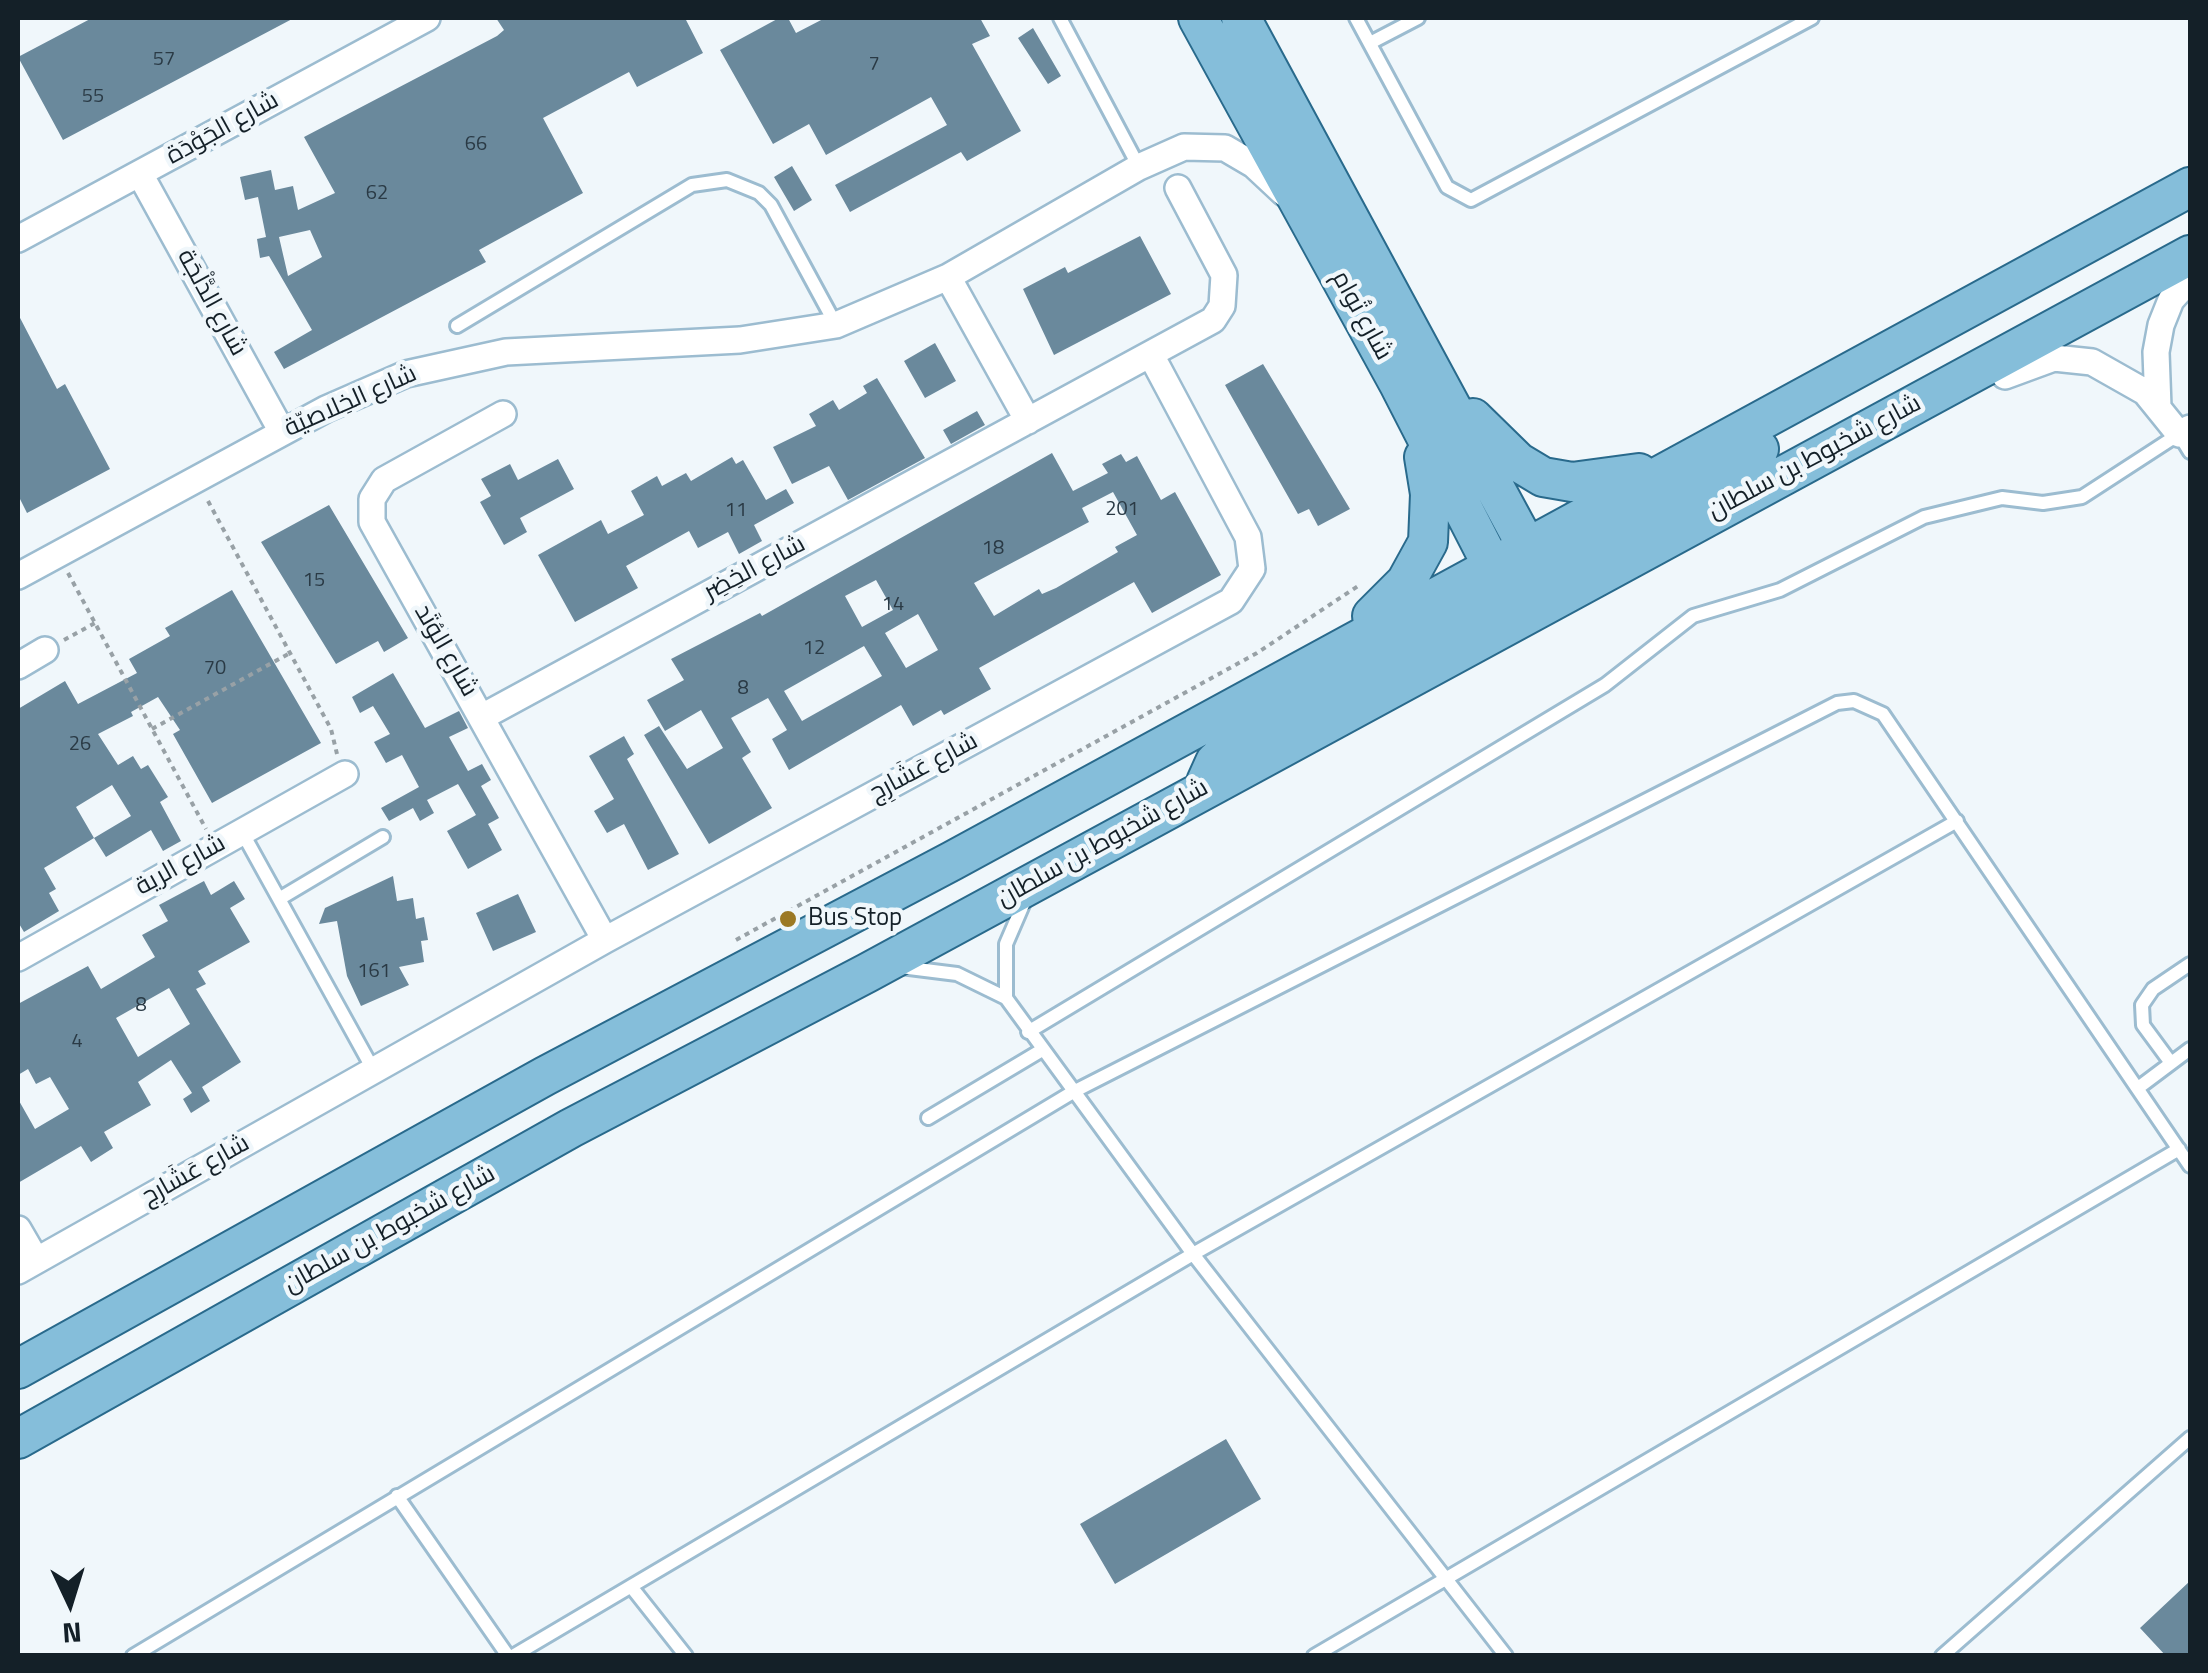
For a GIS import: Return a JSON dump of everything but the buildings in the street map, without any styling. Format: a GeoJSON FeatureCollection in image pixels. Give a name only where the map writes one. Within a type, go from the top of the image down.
{"type":"FeatureCollection","features":[{"type":"Feature","properties":{"kind":"main road","name":"شارع تُوام"},"geometry":{"type":"LineString","coordinates":[[1198,18],[1399,384],[1523,582]]}},
{"type":"Feature","properties":{"kind":"main road","name":"شارع تُوام"},"geometry":{"type":"LineString","coordinates":[[1241,18],[1488,475],[1523,582]]}},
{"type":"Feature","properties":{"kind":"main road","name":"شارع شخبوط بن سلطان"},"geometry":{"type":"LineString","coordinates":[[18,1439],[571,1128],[867,973],[1204,789],[1523,582],[1669,468],[2190,187]]}},
{"type":"Feature","properties":{"kind":"main road","name":"شارع شخبوط بن سلطان"},"geometry":{"type":"LineString","coordinates":[[18,1369],[546,1076],[1331,653],[1523,582],[1867,430],[2190,255]]}},
{"type":"Feature","properties":{"kind":"main road"},"geometry":{"type":"LineString","coordinates":[[1523,582],[1794,430],[1832,396],[1847,375]]}},
{"type":"Feature","properties":{"kind":"main road"},"geometry":{"type":"LineString","coordinates":[[1399,384],[1417,403],[1464,488],[1474,494],[1484,490],[1488,475]]}},
{"type":"Feature","properties":{"kind":"main road"},"geometry":{"type":"LineString","coordinates":[[1331,653],[1406,582],[1428,542],[1427,468],[1399,384]]}},
{"type":"Feature","properties":{"kind":"main road"},"geometry":{"type":"LineString","coordinates":[[1443,387],[1500,447],[1543,477],[1591,481],[1669,468]]}},
{"type":"Feature","properties":{"kind":"street","name":"شارع الجَوْدَة"},"geometry":{"type":"LineString","coordinates":[[18,239],[428,18]]}},
{"type":"Feature","properties":{"kind":"street","name":"شارع الخِلاصيّة"},"geometry":{"type":"LineString","coordinates":[[18,576],[374,386],[472,357],[540,349],[740,340],[836,325],[948,277],[1138,167],[1184,147],[1224,148],[1254,165],[1302,210]]}},
{"type":"Feature","properties":{"kind":"street","name":"شارع الدَّلْجَة"},"geometry":{"type":"LineString","coordinates":[[140,174],[282,432]]}},
{"type":"Feature","properties":{"kind":"street","name":"شارع الخِضِر"},"geometry":{"type":"LineString","coordinates":[[482,717],[1213,320],[1226,291],[1224,274],[1178,188]]}},
{"type":"Feature","properties":{"kind":"street"},"geometry":{"type":"LineString","coordinates":[[948,277],[1028,421]]}},
{"type":"Feature","properties":{"kind":"street"},"geometry":{"type":"LineString","coordinates":[[2158,407],[2155,366],[2161,326],[2171,300],[2190,279]]}},
{"type":"Feature","properties":{"kind":"street","name":"شارع عَشَارِج"},"geometry":{"type":"LineString","coordinates":[[27,1266],[605,940],[1220,608],[1241,592],[1252,569],[1248,536],[1151,355]]}},
{"type":"Feature","properties":{"kind":"street"},"geometry":{"type":"LineString","coordinates":[[1867,430],[1916,418],[2032,362],[2073,357],[2111,370],[2158,407],[2187,438]]}},
{"type":"Feature","properties":{"kind":"street","name":"شارع الوُتَد"},"geometry":{"type":"LineString","coordinates":[[503,414],[384,480],[376,489],[370,510],[378,532],[605,940]]}},
{"type":"Feature","properties":{"kind":"street"},"geometry":{"type":"LineString","coordinates":[[18,666],[45,650]]}},
{"type":"Feature","properties":{"kind":"street","name":"شارع الرية"},"geometry":{"type":"LineString","coordinates":[[18,958],[340,777]]}},
{"type":"Feature","properties":{"kind":"street"},"geometry":{"type":"LineString","coordinates":[[18,1228],[27,1266]]}},
{"type":"Feature","properties":{"kind":"lane"},"geometry":{"type":"LineString","coordinates":[[1060,18],[1138,167]]}},
{"type":"Feature","properties":{"kind":"lane"},"geometry":{"type":"LineString","coordinates":[[1356,18],[1448,187],[1462,200],[1471,200],[1812,18]]}},
{"type":"Feature","properties":{"kind":"lane"},"geometry":{"type":"LineString","coordinates":[[1370,44],[1418,18]]}},
{"type":"Feature","properties":{"kind":"lane"},"geometry":{"type":"LineString","coordinates":[[457,326],[692,185],[709,180],[744,184],[772,205],[836,325]]}},
{"type":"Feature","properties":{"kind":"lane"},"geometry":{"type":"LineString","coordinates":[[1028,1032],[1605,685],[1693,616],[1780,590],[1875,538],[1950,509],[2002,498],[2043,504],[2082,496],[2187,438]]}},
{"type":"Feature","properties":{"kind":"lane"},"geometry":{"type":"LineString","coordinates":[[133,1656],[1073,1092],[1837,703],[1854,701],[1884,714],[2190,1166]]}},
{"type":"Feature","properties":{"kind":"lane"},"geometry":{"type":"LineString","coordinates":[[397,1496],[511,1656],[633,1588],[1193,1254],[1957,821]]}},
{"type":"Feature","properties":{"kind":"lane"},"geometry":{"type":"LineString","coordinates":[[242,832],[374,1071]]}},
{"type":"Feature","properties":{"kind":"lane"},"geometry":{"type":"LineString","coordinates":[[279,899],[383,838]]}},
{"type":"Feature","properties":{"kind":"lane"},"geometry":{"type":"LineString","coordinates":[[1006,998],[1003,962],[1011,926],[1042,878]]}},
{"type":"Feature","properties":{"kind":"lane"},"geometry":{"type":"LineString","coordinates":[[2171,1063],[2143,1025],[2142,1005],[2153,989],[2190,964]]}},
{"type":"Feature","properties":{"kind":"lane"},"geometry":{"type":"LineString","coordinates":[[867,973],[903,967],[940,969],[974,980],[1006,998],[1193,1254],[1506,1656]]}},
{"type":"Feature","properties":{"kind":"lane"},"geometry":{"type":"LineString","coordinates":[[928,1118],[1042,1050]]}},
{"type":"Feature","properties":{"kind":"lane"},"geometry":{"type":"LineString","coordinates":[[2138,1088],[2190,1050]]}},
{"type":"Feature","properties":{"kind":"lane"},"geometry":{"type":"LineString","coordinates":[[1314,1656],[2179,1149]]}},
{"type":"Feature","properties":{"kind":"lane"},"geometry":{"type":"LineString","coordinates":[[1942,1656],[2190,1438]]}},
{"type":"Feature","properties":{"kind":"lane"},"geometry":{"type":"LineString","coordinates":[[633,1588],[686,1656]]}},
{"type":"Feature","properties":{"kind":"path"},"geometry":{"type":"LineString","coordinates":[[196,479],[335,738],[340,777]]}},
{"type":"Feature","properties":{"kind":"path"},"geometry":{"type":"LineString","coordinates":[[58,554],[215,847]]}},
{"type":"Feature","properties":{"kind":"path"},"geometry":{"type":"LineString","coordinates":[[736,940],[1257,653],[1372,577]]}},
{"type":"Feature","properties":{"kind":"path"},"geometry":{"type":"LineString","coordinates":[[45,650],[95,623]]}},
{"type":"Feature","properties":{"kind":"path"},"geometry":{"type":"LineString","coordinates":[[152,729],[290,653]]}},
{"type":"Feature","properties":{"kind":"place","name":"Bus Stop"},"geometry":{"type":"Point","coordinates":[788,919]}}]}
